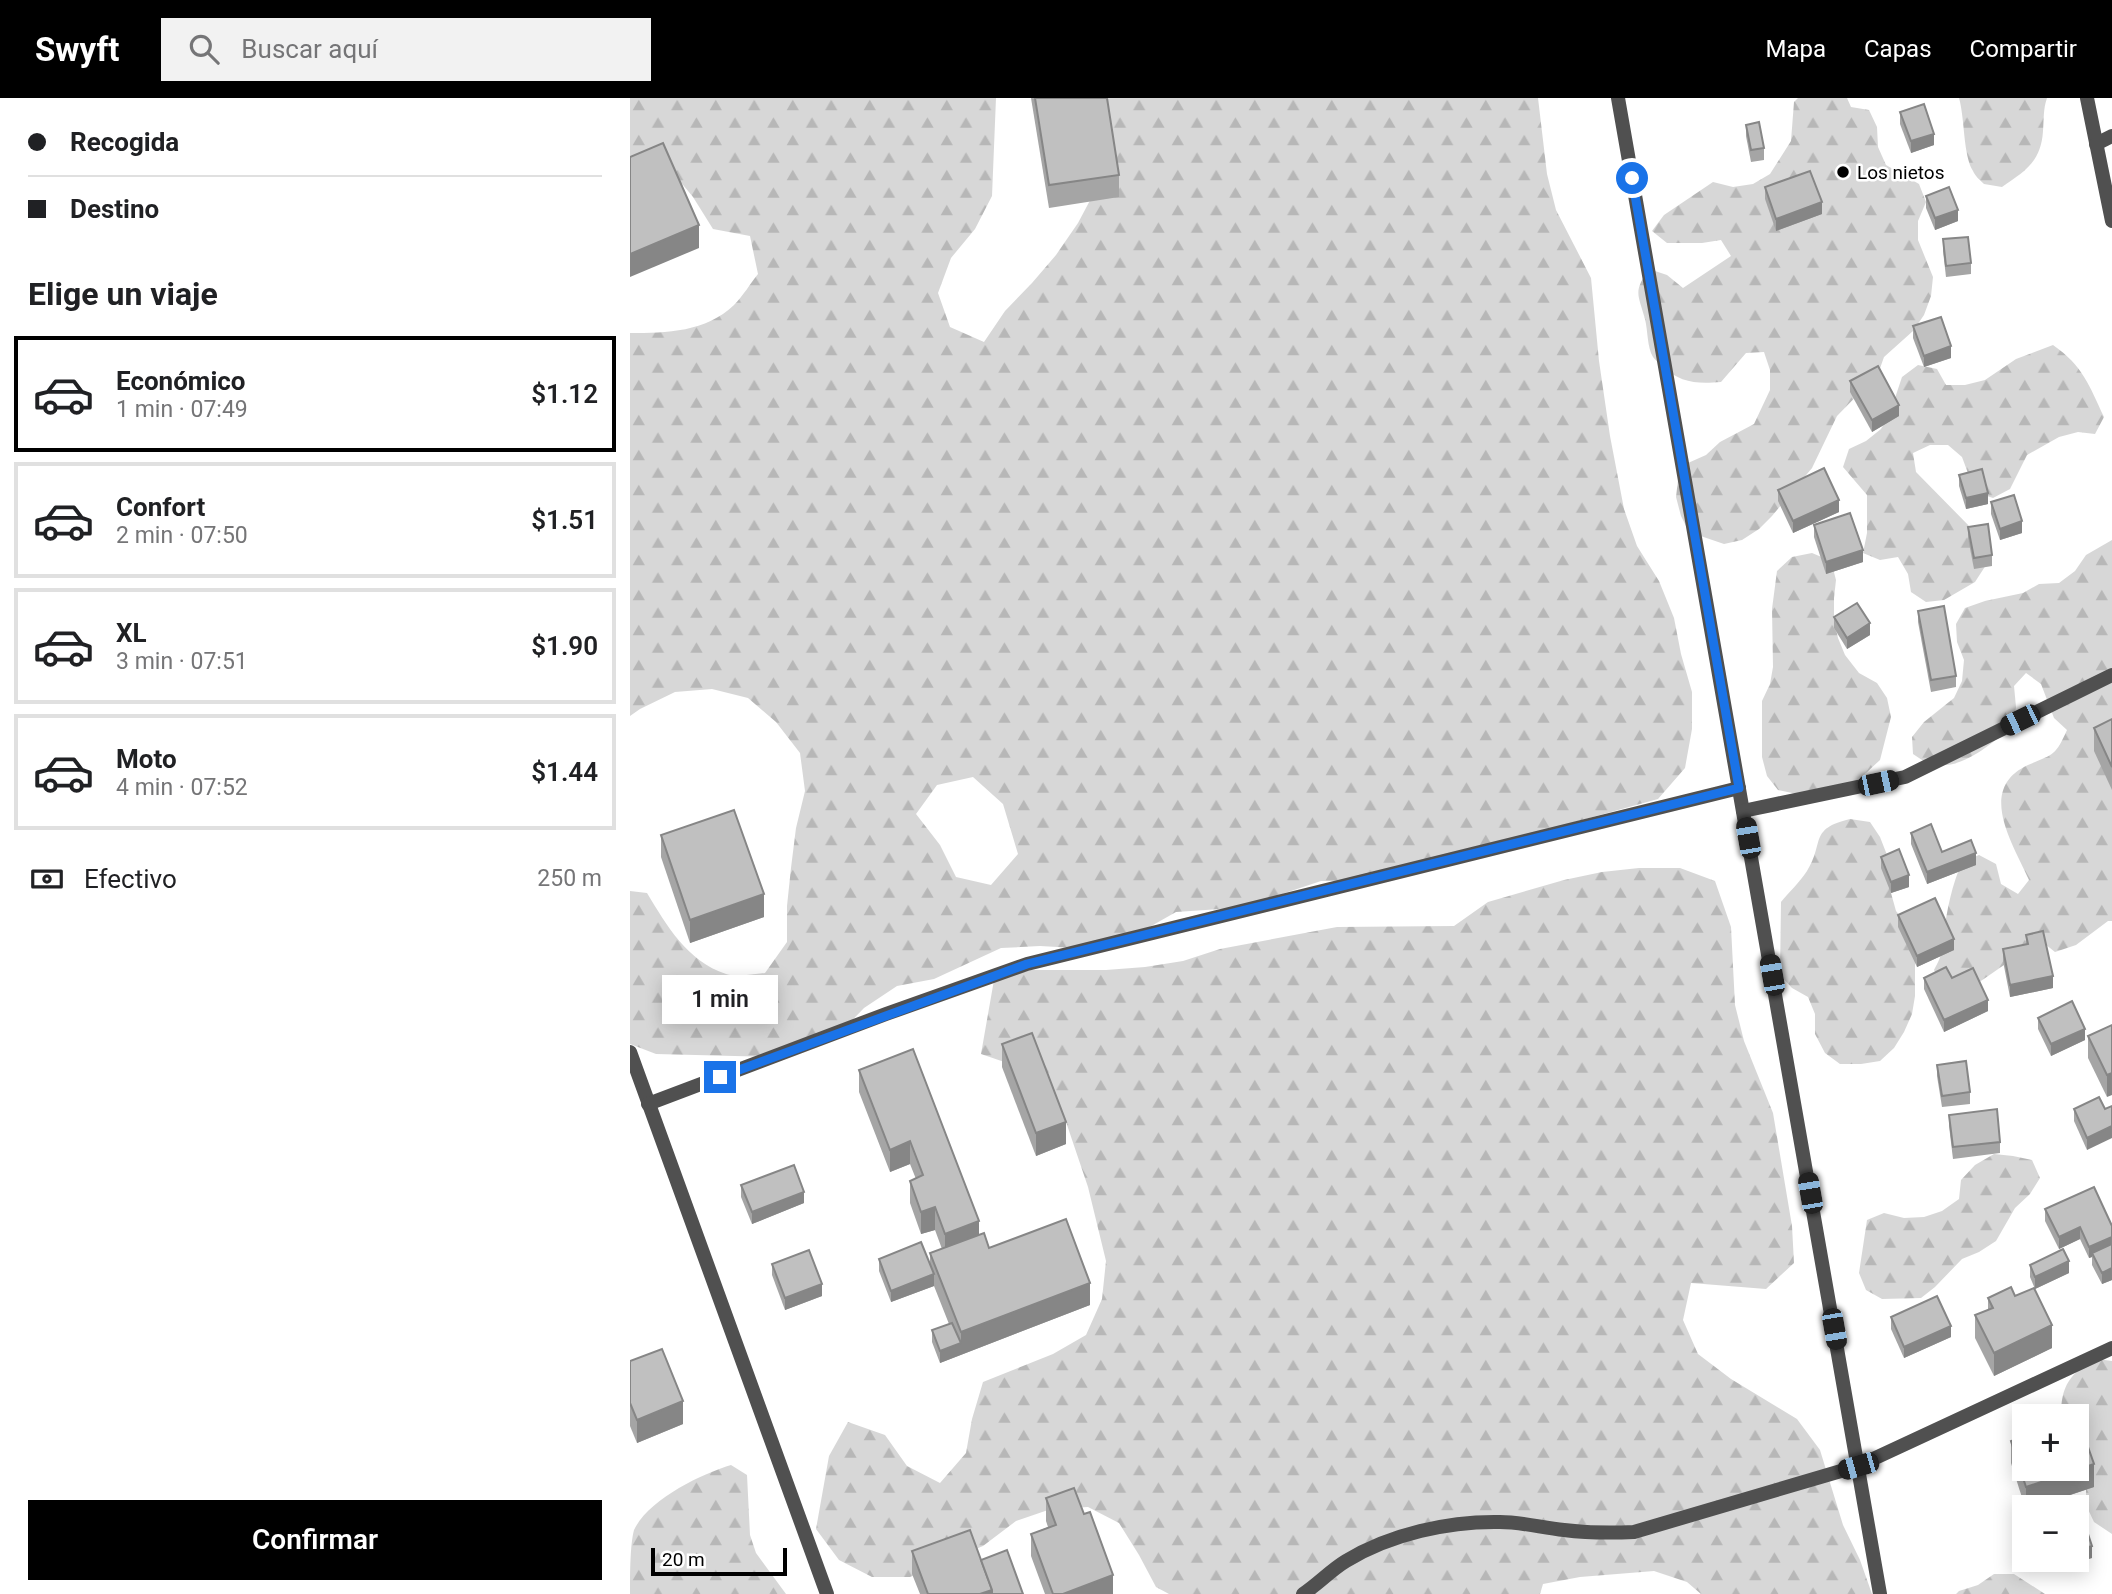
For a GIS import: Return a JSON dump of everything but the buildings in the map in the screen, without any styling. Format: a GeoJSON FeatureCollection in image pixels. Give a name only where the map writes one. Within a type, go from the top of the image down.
{"type":"FeatureCollection","features":[{"type":"Feature","properties":{"kind":"street"},"geometry":{"type":"LineString","coordinates":[[1618,98],[1880,1594]]}},
{"type":"Feature","properties":{"kind":"street"},"geometry":{"type":"LineString","coordinates":[[2087,98],[2112,221]]}},
{"type":"Feature","properties":{"kind":"street"},"geometry":{"type":"LineString","coordinates":[[2096,144],[2112,136]]}},
{"type":"Feature","properties":{"kind":"street"},"geometry":{"type":"LineString","coordinates":[[1743,811],[1905,777],[2112,675]]}},
{"type":"Feature","properties":{"kind":"street"},"geometry":{"type":"LineString","coordinates":[[630,1101],[647,1099],[1027,964],[1739,788]]}},
{"type":"Feature","properties":{"kind":"street"},"geometry":{"type":"LineString","coordinates":[[630,1052],[827,1594]]}},
{"type":"Feature","properties":{"kind":"street"},"geometry":{"type":"LineString","coordinates":[[1303,1594],[1344,1562],[1379,1545],[1460,1523],[1503,1521],[1567,1531],[1634,1532],[1858,1466],[2112,1348]]}},
{"type":"Feature","properties":{"kind":"green space"},"geometry":{"type":"Polygon","coordinates":[[[630,98],[996,98],[992,196],[975,229],[951,258],[938,293],[950,327],[984,342],[1005,311],[1056,255],[1078,223],[1095,191],[1105,98],[1538,98],[1547,174],[1556,210],[1591,278],[1599,361],[1624,509],[1637,546],[1659,581],[1674,618],[1692,692],[1692,729],[1685,768],[1658,799],[1361,881],[1321,881],[1250,907],[1176,912],[1146,929],[1075,948],[1001,948],[934,979],[897,986],[864,1008],[839,1034],[769,1057],[656,1054],[630,1044],[630,891],[647,893],[679,941],[712,968],[735,976],[765,973],[787,942],[791,868],[796,828],[805,791],[800,753],[776,722],[748,698],[712,689],[675,692],[630,716],[630,333],[672,331],[711,321],[734,305],[758,274],[750,236],[713,229],[693,197],[669,168],[630,169],[630,98]],[[973,777],[937,785],[916,814],[940,845],[956,877],[991,885],[1018,854],[1003,804],[973,777]]]}},
{"type":"Feature","properties":{"kind":"green space"},"geometry":{"type":"Polygon","coordinates":[[[1798,98],[1847,98],[1851,107],[1869,110],[1877,127],[1878,147],[1886,165],[1919,184],[1926,202],[1918,221],[1918,240],[1933,277],[1931,296],[1924,315],[1913,331],[1884,357],[1878,374],[1837,416],[1812,468],[1772,516],[1742,540],[1724,544],[1689,532],[1676,497],[1678,480],[1688,463],[1706,455],[1720,442],[1754,424],[1770,390],[1770,370],[1764,352],[1746,353],[1721,382],[1696,382],[1675,376],[1651,353],[1638,293],[1649,269],[1667,275],[1683,288],[1731,256],[1721,240],[1667,243],[1652,231],[1664,215],[1713,182],[1733,187],[1753,184],[1770,174],[1791,141],[1794,102],[1798,98]]]}},
{"type":"Feature","properties":{"kind":"green space"},"geometry":{"type":"Polygon","coordinates":[[[1959,98],[2047,98],[2039,151],[2025,170],[2002,187],[1984,184],[1974,173],[1967,156],[1959,98]]]}},
{"type":"Feature","properties":{"kind":"green space"},"geometry":{"type":"Polygon","coordinates":[[[2053,345],[2072,361],[2094,395],[2104,417],[2095,434],[2078,432],[2059,437],[2027,455],[2010,489],[1993,498],[1975,492],[1962,457],[1948,445],[1930,445],[1913,453],[1916,472],[1972,529],[1986,565],[1975,582],[1944,600],[1926,602],[1911,592],[1908,574],[1898,557],[1880,560],[1863,553],[1867,533],[1867,495],[1843,467],[1849,449],[1866,441],[1881,429],[1890,413],[1902,377],[1918,365],[1937,369],[1946,385],[1965,385],[1985,380],[2016,359],[2053,345]]]}},
{"type":"Feature","properties":{"kind":"green space"},"geometry":{"type":"Polygon","coordinates":[[[2112,540],[2112,921],[2108,921],[2076,945],[2055,952],[2040,940],[1978,983],[1943,986],[1934,970],[1941,955],[1950,897],[1962,862],[1979,855],[1996,864],[2001,884],[2018,894],[2029,880],[2003,818],[2001,802],[2004,788],[2012,775],[2052,754],[2067,730],[2054,718],[2041,684],[2026,673],[2014,686],[2016,707],[2013,726],[1974,755],[1952,764],[1928,763],[1913,754],[1912,737],[1924,722],[1954,698],[1962,681],[1964,660],[1957,642],[1956,624],[1965,608],[2023,593],[2039,584],[2059,583],[2075,571],[2086,555],[2112,540]]]}},
{"type":"Feature","properties":{"kind":"green space"},"geometry":{"type":"Polygon","coordinates":[[[1812,553],[1831,561],[1836,580],[1834,619],[1845,655],[1859,673],[1877,683],[1887,698],[1891,717],[1880,760],[1867,772],[1851,785],[1797,794],[1778,790],[1767,776],[1762,757],[1762,701],[1770,684],[1773,667],[1772,609],[1777,571],[1792,557],[1812,553]]]}},
{"type":"Feature","properties":{"kind":"green space"},"geometry":{"type":"Polygon","coordinates":[[[1850,819],[1870,822],[1880,837],[1887,855],[1896,911],[1904,921],[1915,958],[1915,996],[1912,1014],[1904,1032],[1894,1048],[1880,1061],[1861,1064],[1840,1064],[1825,1053],[1815,1034],[1815,1014],[1808,997],[1792,988],[1780,975],[1781,902],[1807,871],[1823,832],[1828,827],[1850,819]]]}},
{"type":"Feature","properties":{"kind":"green space"},"geometry":{"type":"Polygon","coordinates":[[[1639,868],[1680,868],[1715,881],[1731,927],[1735,1005],[1744,1041],[1773,1113],[1792,1226],[1794,1263],[1766,1289],[1691,1283],[1683,1320],[1698,1354],[1731,1379],[1797,1419],[1820,1450],[1843,1525],[1860,1560],[1872,1594],[1701,1594],[1687,1582],[1654,1571],[1580,1577],[1543,1584],[1540,1594],[1169,1594],[1156,1587],[1119,1523],[1088,1507],[1051,1509],[1016,1521],[983,1546],[910,1577],[872,1577],[839,1560],[816,1529],[829,1456],[848,1422],[885,1435],[907,1466],[940,1483],[966,1453],[983,1382],[1053,1354],[1086,1335],[1102,1299],[1106,1261],[1088,1187],[1064,1116],[1016,1066],[981,1054],[994,980],[1031,970],[1145,967],[1183,961],[1220,949],[1337,927],[1454,926],[1488,902],[1564,880],[1639,868]]]}},
{"type":"Feature","properties":{"kind":"green space"},"geometry":{"type":"Polygon","coordinates":[[[1994,1154],[2032,1160],[2040,1178],[2030,1194],[2015,1208],[1996,1241],[1962,1259],[1921,1298],[1882,1299],[1866,1290],[1859,1273],[1867,1220],[1884,1213],[1904,1218],[1924,1217],[1942,1211],[1959,1199],[1961,1180],[1975,1165],[1994,1154]]]}},
{"type":"Feature","properties":{"kind":"green space"},"geometry":{"type":"Polygon","coordinates":[[[2097,1359],[2112,1361],[2112,1534],[2094,1522],[2089,1511],[2089,1495],[2086,1495],[2086,1481],[2089,1481],[2089,1404],[2061,1404],[2065,1388],[2080,1369],[2097,1359]]]}},
{"type":"Feature","properties":{"kind":"green space"},"geometry":{"type":"Polygon","coordinates":[[[731,1465],[747,1475],[750,1535],[756,1553],[786,1594],[630,1594],[633,1536],[641,1519],[676,1490],[731,1465]]]}},
{"type":"Feature","properties":{"kind":"green space"},"geometry":{"type":"Polygon","coordinates":[[[1994,1574],[2014,1574],[2045,1594],[1956,1594],[1978,1585],[1994,1574]]]}},
{"type":"Feature","properties":{"kind":"place","name":"Los nietos"},"geometry":{"type":"Point","coordinates":[1843,172]}},
{"type":"Feature","properties":{"kind":"route"},"geometry":{"type":"LineString","coordinates":[[720,1077],[1027,964],[1739,788],[1632,178]]}}]}
